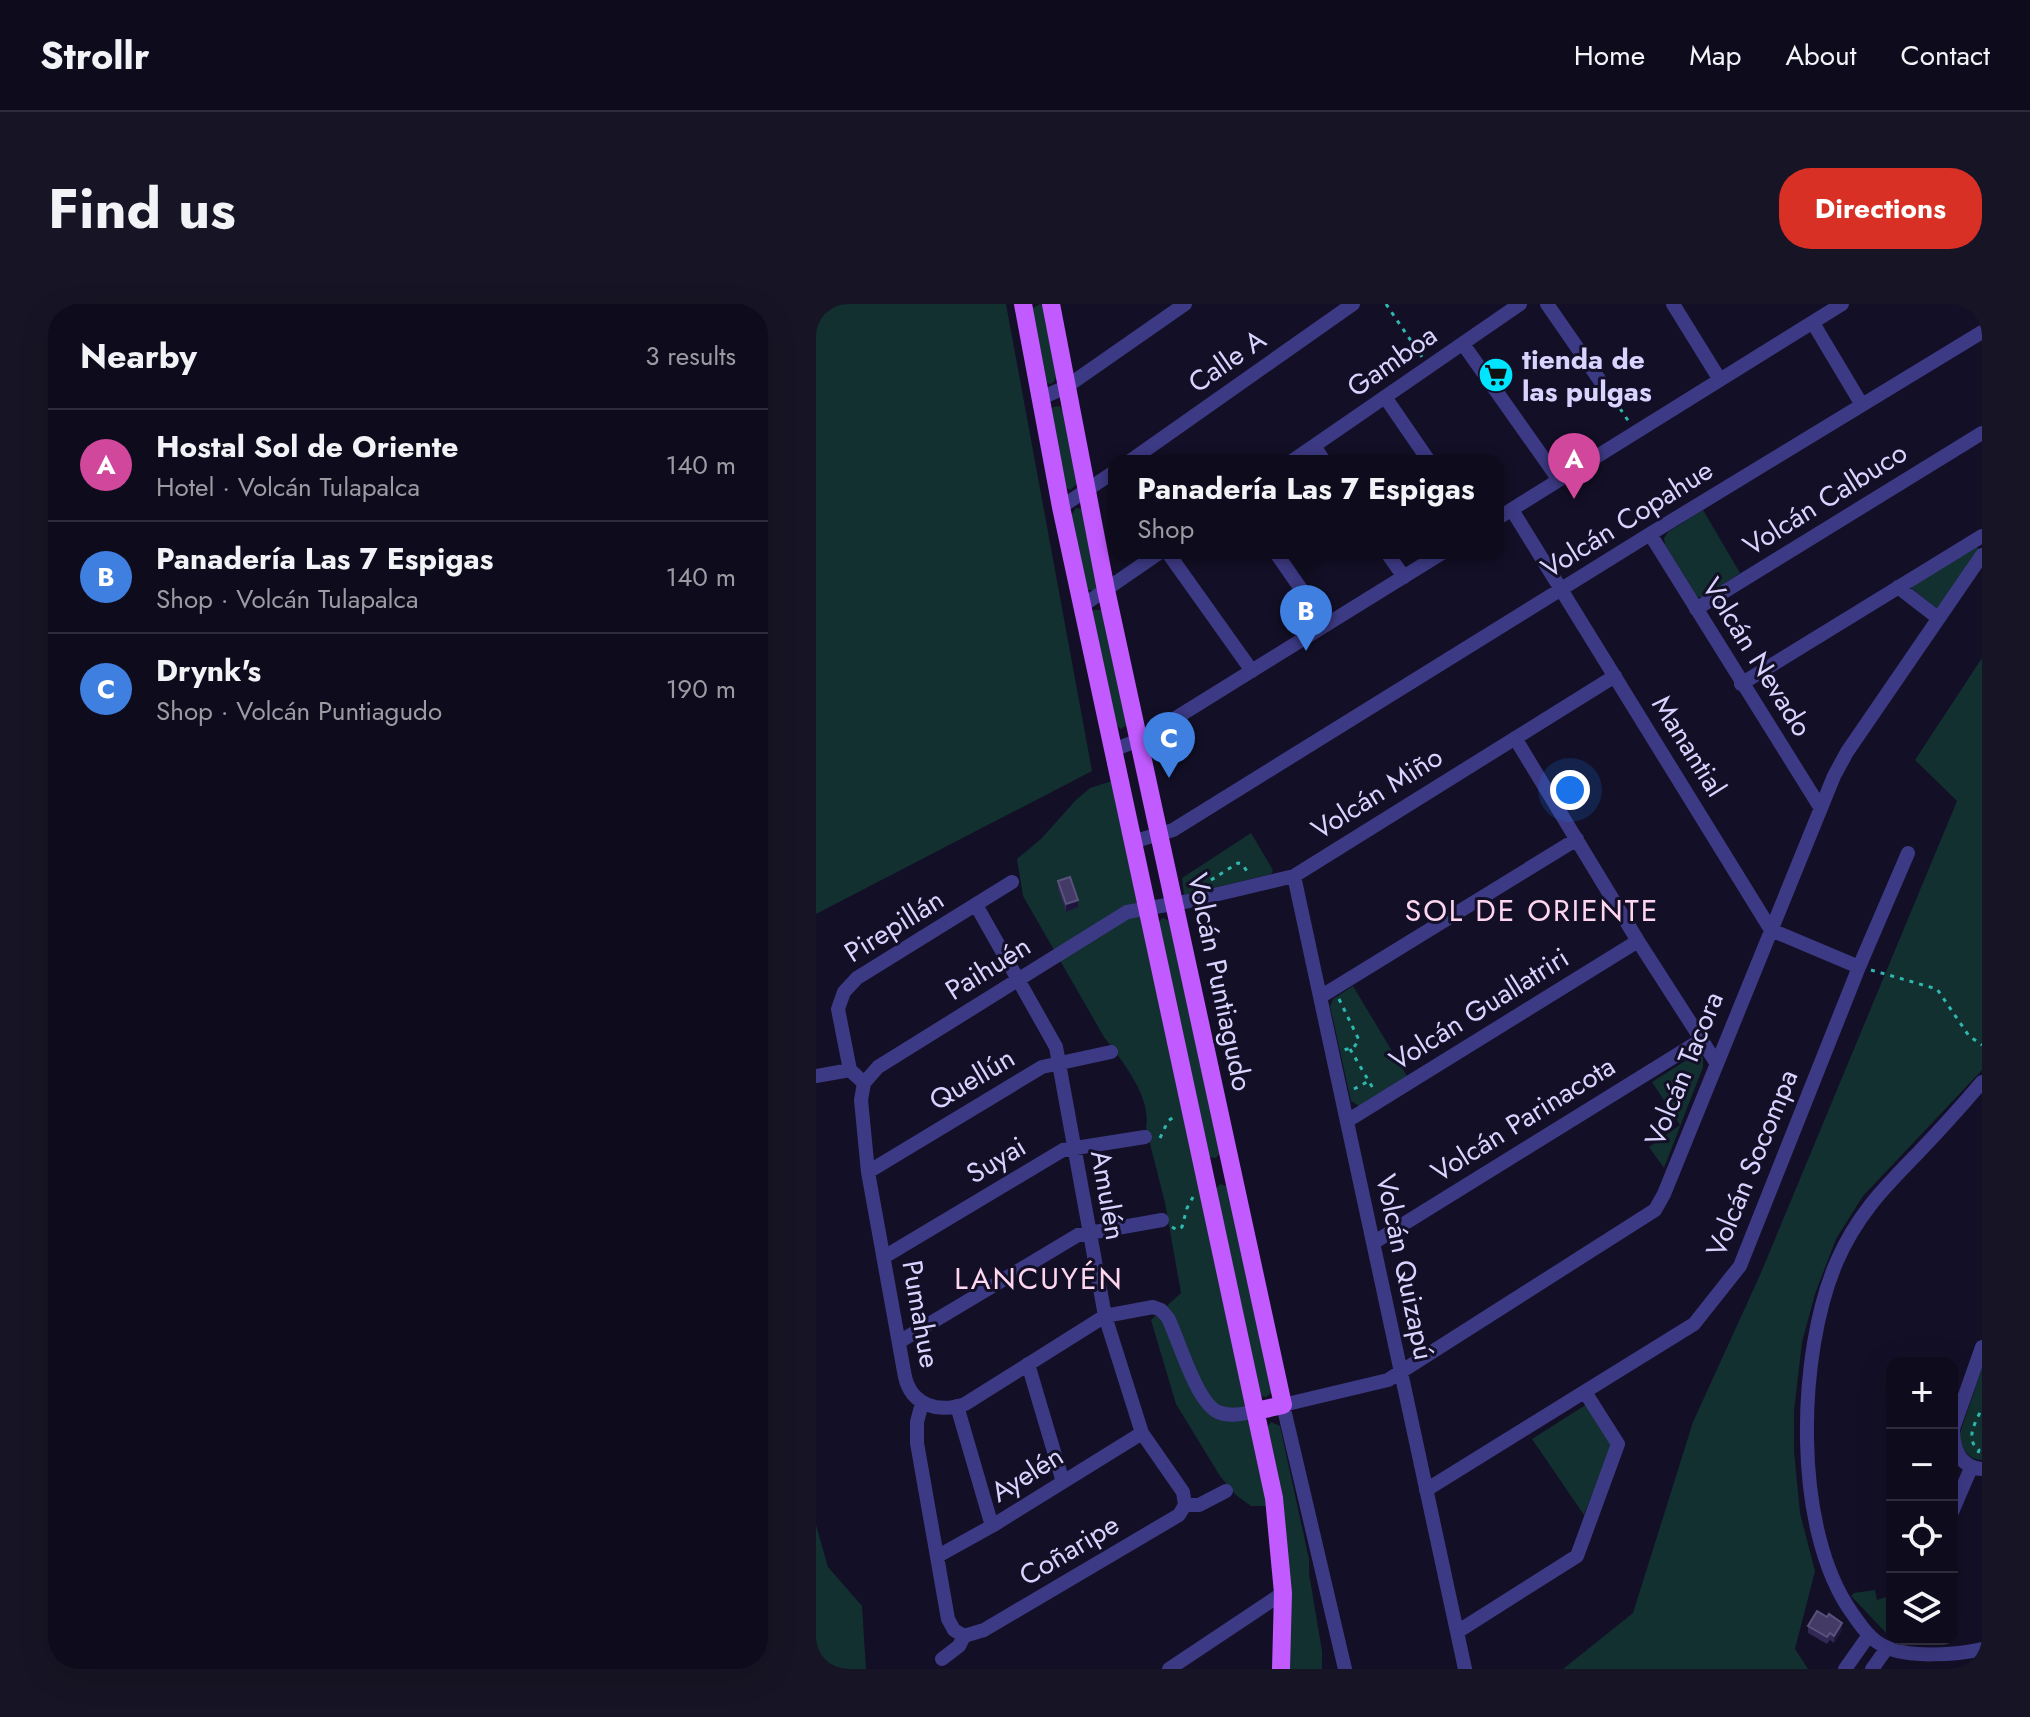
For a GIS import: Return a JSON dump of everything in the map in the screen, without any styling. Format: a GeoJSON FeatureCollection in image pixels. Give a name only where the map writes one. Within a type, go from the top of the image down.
{"type":"FeatureCollection","features":[{"type":"Feature","properties":{"kind":"main road","name":"Volcán Puntiagudo"},"geometry":{"type":"LineString","coordinates":[[1023,304],[1061,507],[1277,1514],[1283,1593],[1281,1669]]}},
{"type":"Feature","properties":{"kind":"main road","name":"Volcán Puntiagudo"},"geometry":{"type":"LineString","coordinates":[[1051,304],[1085,492],[1283,1405]]}},
{"type":"Feature","properties":{"kind":"main road"},"geometry":{"type":"LineString","coordinates":[[1204,1174],[1231,1169]]}},
{"type":"Feature","properties":{"kind":"main road","name":"Volcán Tacora"},"geometry":{"type":"LineString","coordinates":[[1256,1411],[1283,1405]]}},
{"type":"Feature","properties":{"kind":"street"},"geometry":{"type":"LineString","coordinates":[[1041,398],[1066,387],[1185,304]]}},
{"type":"Feature","properties":{"kind":"street","name":"Calle A"},"geometry":{"type":"LineString","coordinates":[[1139,455],[1353,304]]}},
{"type":"Feature","properties":{"kind":"street","name":"Gamboa"},"geometry":{"type":"LineString","coordinates":[[1301,455],[1520,304]]}},
{"type":"Feature","properties":{"kind":"street"},"geometry":{"type":"LineString","coordinates":[[1547,304],[1601,382]]}},
{"type":"Feature","properties":{"kind":"street"},"geometry":{"type":"LineString","coordinates":[[1673,304],[1720,380]]}},
{"type":"Feature","properties":{"kind":"street"},"geometry":{"type":"LineString","coordinates":[[1504,515],[1842,304]]}},
{"type":"Feature","properties":{"kind":"street"},"geometry":{"type":"LineString","coordinates":[[1813,323],[1862,405]]}},
{"type":"Feature","properties":{"kind":"street","name":"Volcán Copahue"},"geometry":{"type":"LineString","coordinates":[[1132,842],[1173,830],[1982,332]]}},
{"type":"Feature","properties":{"kind":"street"},"geometry":{"type":"LineString","coordinates":[[1463,344],[1559,480]]}},
{"type":"Feature","properties":{"kind":"street"},"geometry":{"type":"LineString","coordinates":[[1385,397],[1425,455]]}},
{"type":"Feature","properties":{"kind":"street","name":"Volcán Calbuco"},"geometry":{"type":"LineString","coordinates":[[1696,609],[1982,433]]}},
{"type":"Feature","properties":{"kind":"street"},"geometry":{"type":"LineString","coordinates":[[1314,446],[1320,455]]}},
{"type":"Feature","properties":{"kind":"street"},"geometry":{"type":"LineString","coordinates":[[1061,507],[1108,476]]}},
{"type":"Feature","properties":{"kind":"street","name":"Manantial"},"geometry":{"type":"LineString","coordinates":[[1512,510],[1771,930]]}},
{"type":"Feature","properties":{"kind":"street","name":"Volcán Nevado"},"geometry":{"type":"LineString","coordinates":[[1650,534],[1820,807]]}},
{"type":"Feature","properties":{"kind":"street"},"geometry":{"type":"LineString","coordinates":[[1741,684],[1982,536]]}},
{"type":"Feature","properties":{"kind":"street","name":"Volcán Tacora"},"geometry":{"type":"LineString","coordinates":[[1283,1405],[1373,1385],[1401,1371],[1655,1210],[1820,807],[1847,752],[1982,555]]}},
{"type":"Feature","properties":{"kind":"street"},"geometry":{"type":"LineString","coordinates":[[1082,606],[1150,559]]}},
{"type":"Feature","properties":{"kind":"street"},"geometry":{"type":"LineString","coordinates":[[1172,559],[1252,671]]}},
{"type":"Feature","properties":{"kind":"street"},"geometry":{"type":"LineString","coordinates":[[1280,559],[1326,625]]}},
{"type":"Feature","properties":{"kind":"street"},"geometry":{"type":"LineString","coordinates":[[1391,559],[1404,577]]}},
{"type":"Feature","properties":{"kind":"street"},"geometry":{"type":"LineString","coordinates":[[1113,750],[1139,740],[1432,559]]}},
{"type":"Feature","properties":{"kind":"street"},"geometry":{"type":"LineString","coordinates":[[1898,587],[1938,618]]}},
{"type":"Feature","properties":{"kind":"street","name":"Volcán Miño"},"geometry":{"type":"LineString","coordinates":[[1146,908],[1294,876],[1615,676]]}},
{"type":"Feature","properties":{"kind":"street"},"geometry":{"type":"LineString","coordinates":[[1515,738],[1717,1064]]}},
{"type":"Feature","properties":{"kind":"street"},"geometry":{"type":"LineString","coordinates":[[1320,997],[1577,839]]}},
{"type":"Feature","properties":{"kind":"street","name":"Volcán Socompa"},"geometry":{"type":"LineString","coordinates":[[1426,1490],[1694,1324],[1732,1279],[1746,1252],[1859,967],[1908,853]]}},
{"type":"Feature","properties":{"kind":"street","name":"Volcán Quizapú"},"geometry":{"type":"LineString","coordinates":[[1294,876],[1465,1669]]}},
{"type":"Feature","properties":{"kind":"street","name":"Pirepillán"},"geometry":{"type":"LineString","coordinates":[[850,1070],[838,1009],[844,992],[857,978],[1012,882]]}},
{"type":"Feature","properties":{"kind":"street","name":"Pirepillán"},"geometry":{"type":"LineString","coordinates":[[976,905],[1019,980]]}},
{"type":"Feature","properties":{"kind":"street","name":"Paihuén"},"geometry":{"type":"LineString","coordinates":[[864,1083],[878,1067],[1119,916],[1146,908]]}},
{"type":"Feature","properties":{"kind":"street"},"geometry":{"type":"LineString","coordinates":[[1771,930],[1859,967]]}},
{"type":"Feature","properties":{"kind":"street","name":"Volcán Guallatriri"},"geometry":{"type":"LineString","coordinates":[[1347,1121],[1638,941]]}},
{"type":"Feature","properties":{"kind":"street","name":"Amulén"},"geometry":{"type":"LineString","coordinates":[[1019,980],[1048,1030],[1059,1062],[1105,1316],[1142,1433],[1183,1492],[1185,1505]]}},
{"type":"Feature","properties":{"kind":"street","name":"Volcán Parinacota"},"geometry":{"type":"LineString","coordinates":[[1373,1243],[1701,1040]]}},
{"type":"Feature","properties":{"kind":"street","name":"Quellún"},"geometry":{"type":"LineString","coordinates":[[868,1172],[1042,1067],[1111,1052]]}},
{"type":"Feature","properties":{"kind":"street"},"geometry":{"type":"LineString","coordinates":[[816,1076],[850,1070],[864,1083]]}},
{"type":"Feature","properties":{"kind":"street"},"geometry":{"type":"LineString","coordinates":[[1982,1082],[1878,1193],[1862,1214],[1837,1260],[1816,1328],[1807,1409],[1810,1473],[1824,1557],[1835,1585],[1869,1635],[1884,1647],[1945,1653],[1982,1649]]}},
{"type":"Feature","properties":{"kind":"street","name":"Pumahue"},"geometry":{"type":"LineString","coordinates":[[864,1083],[861,1100],[868,1172],[906,1384],[922,1403],[917,1422],[917,1443],[948,1619],[954,1630],[964,1636]]}},
{"type":"Feature","properties":{"kind":"street","name":"Suyai"},"geometry":{"type":"LineString","coordinates":[[884,1257],[1063,1150],[1145,1137]]}},
{"type":"Feature","properties":{"kind":"street"},"geometry":{"type":"LineString","coordinates":[[899,1342],[1078,1235],[1162,1220]]}},
{"type":"Feature","properties":{"kind":"street"},"geometry":{"type":"LineString","coordinates":[[922,1403],[939,1408],[971,1401],[1105,1316],[1142,1307],[1161,1310],[1173,1327],[1209,1406],[1229,1415],[1256,1411]]}},
{"type":"Feature","properties":{"kind":"street"},"geometry":{"type":"LineString","coordinates":[[1958,1501],[1976,1468],[1961,1459],[1953,1429],[1982,1347]]}},
{"type":"Feature","properties":{"kind":"street"},"geometry":{"type":"LineString","coordinates":[[1028,1364],[1063,1482]]}},
{"type":"Feature","properties":{"kind":"street"},"geometry":{"type":"LineString","coordinates":[[1457,1632],[1573,1559],[1579,1552],[1618,1444],[1585,1392]]}},
{"type":"Feature","properties":{"kind":"street","name":"Volcán Puntiagudo"},"geometry":{"type":"LineString","coordinates":[[1283,1405],[1345,1669]]}},
{"type":"Feature","properties":{"kind":"street"},"geometry":{"type":"LineString","coordinates":[[957,1406],[992,1526]]}},
{"type":"Feature","properties":{"kind":"street","name":"Ayelén"},"geometry":{"type":"LineString","coordinates":[[938,1556],[1142,1433]]}},
{"type":"Feature","properties":{"kind":"street","name":"Coñaripe"},"geometry":{"type":"LineString","coordinates":[[942,1659],[959,1646],[964,1636],[975,1635],[997,1623],[1179,1515],[1185,1505],[1199,1505],[1226,1491]]}},
{"type":"Feature","properties":{"kind":"street"},"geometry":{"type":"LineString","coordinates":[[1169,1669],[1283,1593]]}},
{"type":"Feature","properties":{"kind":"street"},"geometry":{"type":"LineString","coordinates":[[1845,1669],[1869,1635]]}},
{"type":"Feature","properties":{"kind":"street"},"geometry":{"type":"LineString","coordinates":[[1872,1669],[1884,1647]]}},
{"type":"Feature","properties":{"kind":"path"},"geometry":{"type":"LineString","coordinates":[[1386,304],[1429,367]]}},
{"type":"Feature","properties":{"kind":"path"},"geometry":{"type":"LineString","coordinates":[[1601,382],[1636,432]]}},
{"type":"Feature","properties":{"kind":"path"},"geometry":{"type":"LineString","coordinates":[[1859,967],[1937,989],[1969,1036],[1982,1045]]}},
{"type":"Feature","properties":{"kind":"path"},"geometry":{"type":"LineString","coordinates":[[1332,1053],[1350,1049],[1359,1040],[1334,988]]}},
{"type":"Feature","properties":{"kind":"path"},"geometry":{"type":"LineString","coordinates":[[1350,1049],[1381,1101]]}},
{"type":"Feature","properties":{"kind":"path"},"geometry":{"type":"LineString","coordinates":[[1145,1137],[1160,1139],[1168,1121],[1177,1114]]}},
{"type":"Feature","properties":{"kind":"path"},"geometry":{"type":"LineString","coordinates":[[1162,1220],[1179,1230],[1189,1201],[1195,1195]]}},
{"type":"Feature","properties":{"kind":"path"},"geometry":{"type":"LineString","coordinates":[[1976,1468],[1981,1450],[1972,1444],[1971,1439],[1982,1408]]}},
{"type":"Feature","properties":{"kind":"green space"},"geometry":{"type":"Polygon","coordinates":[[[816,304],[1006,304],[1092,771],[816,914],[816,304]]]}},
{"type":"Feature","properties":{"kind":"green space"},"geometry":{"type":"Polygon","coordinates":[[[1043,305],[1056,377],[1050,384],[1047,383],[1033,313],[1033,308],[1043,305]]]}},
{"type":"Feature","properties":{"kind":"green space"},"geometry":{"type":"Polygon","coordinates":[[[1059,406],[1063,410],[1078,483],[1070,490],[1065,487],[1051,411],[1059,406]]]}},
{"type":"Feature","properties":{"kind":"green space"},"geometry":{"type":"Polygon","coordinates":[[[1076,508],[1082,509],[1097,587],[1094,590],[1088,590],[1086,586],[1071,515],[1076,508]]]}},
{"type":"Feature","properties":{"kind":"green space"},"geometry":{"type":"Polygon","coordinates":[[[1703,510],[1740,573],[1701,598],[1665,545],[1664,538],[1668,532],[1703,510]]]}},
{"type":"Feature","properties":{"kind":"green space"},"geometry":{"type":"Polygon","coordinates":[[[1977,547],[1979,550],[1938,609],[1910,587],[1977,547]]]}},
{"type":"Feature","properties":{"kind":"green space"},"geometry":{"type":"Polygon","coordinates":[[[1094,610],[1104,613],[1127,725],[1121,729],[1116,725],[1091,613],[1094,610]]]}},
{"type":"Feature","properties":{"kind":"green space"},"geometry":{"type":"Polygon","coordinates":[[[1982,658],[1982,1070],[1863,1196],[1836,1239],[1815,1294],[1802,1342],[1794,1411],[1800,1513],[1815,1571],[1795,1649],[1808,1669],[1563,1669],[1633,1613],[1693,1422],[1760,1275],[1957,801],[1915,760],[1982,658]]]}},
{"type":"Feature","properties":{"kind":"green space"},"geometry":{"type":"Polygon","coordinates":[[[1112,781],[1268,1506],[1251,1506],[1236,1495],[1220,1476],[1176,1404],[1151,1320],[1181,1293],[1165,1203],[1146,1128],[1144,1104],[1134,1079],[1104,1037],[1023,896],[1017,859],[1090,788],[1112,781]]]}},
{"type":"Feature","properties":{"kind":"green space"},"geometry":{"type":"Polygon","coordinates":[[[1251,833],[1273,870],[1271,874],[1184,895],[1182,878],[1251,833]]]}},
{"type":"Feature","properties":{"kind":"green space"},"geometry":{"type":"Polygon","coordinates":[[[1163,918],[1169,921],[1220,1153],[1216,1158],[1208,1157],[1158,922],[1163,918]]]}},
{"type":"Feature","properties":{"kind":"green space"},"geometry":{"type":"Polygon","coordinates":[[[1353,986],[1407,1076],[1359,1106],[1351,1101],[1330,1006],[1333,999],[1353,986]]]}},
{"type":"Feature","properties":{"kind":"green space"},"geometry":{"type":"Polygon","coordinates":[[[1696,1054],[1703,1057],[1703,1067],[1664,1168],[1649,1147],[1680,1125],[1652,1082],[1696,1054]]]}},
{"type":"Feature","properties":{"kind":"green space"},"geometry":{"type":"Polygon","coordinates":[[[1220,1184],[1227,1186],[1272,1392],[1266,1397],[1261,1396],[1216,1189],[1220,1184]]]}},
{"type":"Feature","properties":{"kind":"green space"},"geometry":{"type":"Polygon","coordinates":[[[1982,1368],[1982,1460],[1972,1458],[1966,1452],[1959,1436],[1982,1368]]]}},
{"type":"Feature","properties":{"kind":"green space"},"geometry":{"type":"Polygon","coordinates":[[[1587,1404],[1612,1443],[1584,1515],[1532,1439],[1587,1404]]]}},
{"type":"Feature","properties":{"kind":"green space"},"geometry":{"type":"Polygon","coordinates":[[[1271,1422],[1280,1426],[1309,1559],[1322,1669],[1286,1669],[1290,1604],[1287,1544],[1267,1427],[1271,1422]]]}},
{"type":"Feature","properties":{"kind":"green space"},"geometry":{"type":"Polygon","coordinates":[[[816,1525],[828,1567],[862,1606],[866,1669],[816,1669],[816,1525]]]}},
{"type":"Feature","properties":{"kind":"green space"},"geometry":{"type":"Polygon","coordinates":[[[1875,1590],[1877,1600],[1886,1597],[1886,1633],[1851,1596],[1875,1590]]]}},
{"type":"Feature","properties":{"kind":"building"},"geometry":{"type":"Polygon","coordinates":[[[1070,877],[1078,900],[1066,904],[1058,881],[1070,877]]]}},
{"type":"Feature","properties":{"kind":"building"},"geometry":{"type":"Polygon","coordinates":[[[1817,1611],[1827,1617],[1829,1614],[1842,1623],[1834,1636],[1830,1633],[1827,1637],[1808,1626],[1817,1611]]]}},
{"type":"Feature","properties":{"kind":"place","name":"tienda de las pulgas"},"geometry":{"type":"Point","coordinates":[1496,375]}},
{"type":"Feature","properties":{"kind":"place","name":"Hostal Sol de Oriente"},"geometry":{"type":"Point","coordinates":[1574,499]}},
{"type":"Feature","properties":{"kind":"place","name":"Panadería Las 7 Espigas"},"geometry":{"type":"Point","coordinates":[1306,651]}},
{"type":"Feature","properties":{"kind":"place","name":"Drynk's"},"geometry":{"type":"Point","coordinates":[1169,778]}},
{"type":"Feature","properties":{"kind":"district","name":"SOL DE ORIENTE"},"geometry":{"type":"Point","coordinates":[1532,910]}},
{"type":"Feature","properties":{"kind":"district","name":"LANCUYÉN"},"geometry":{"type":"Point","coordinates":[1039,1278]}}]}
